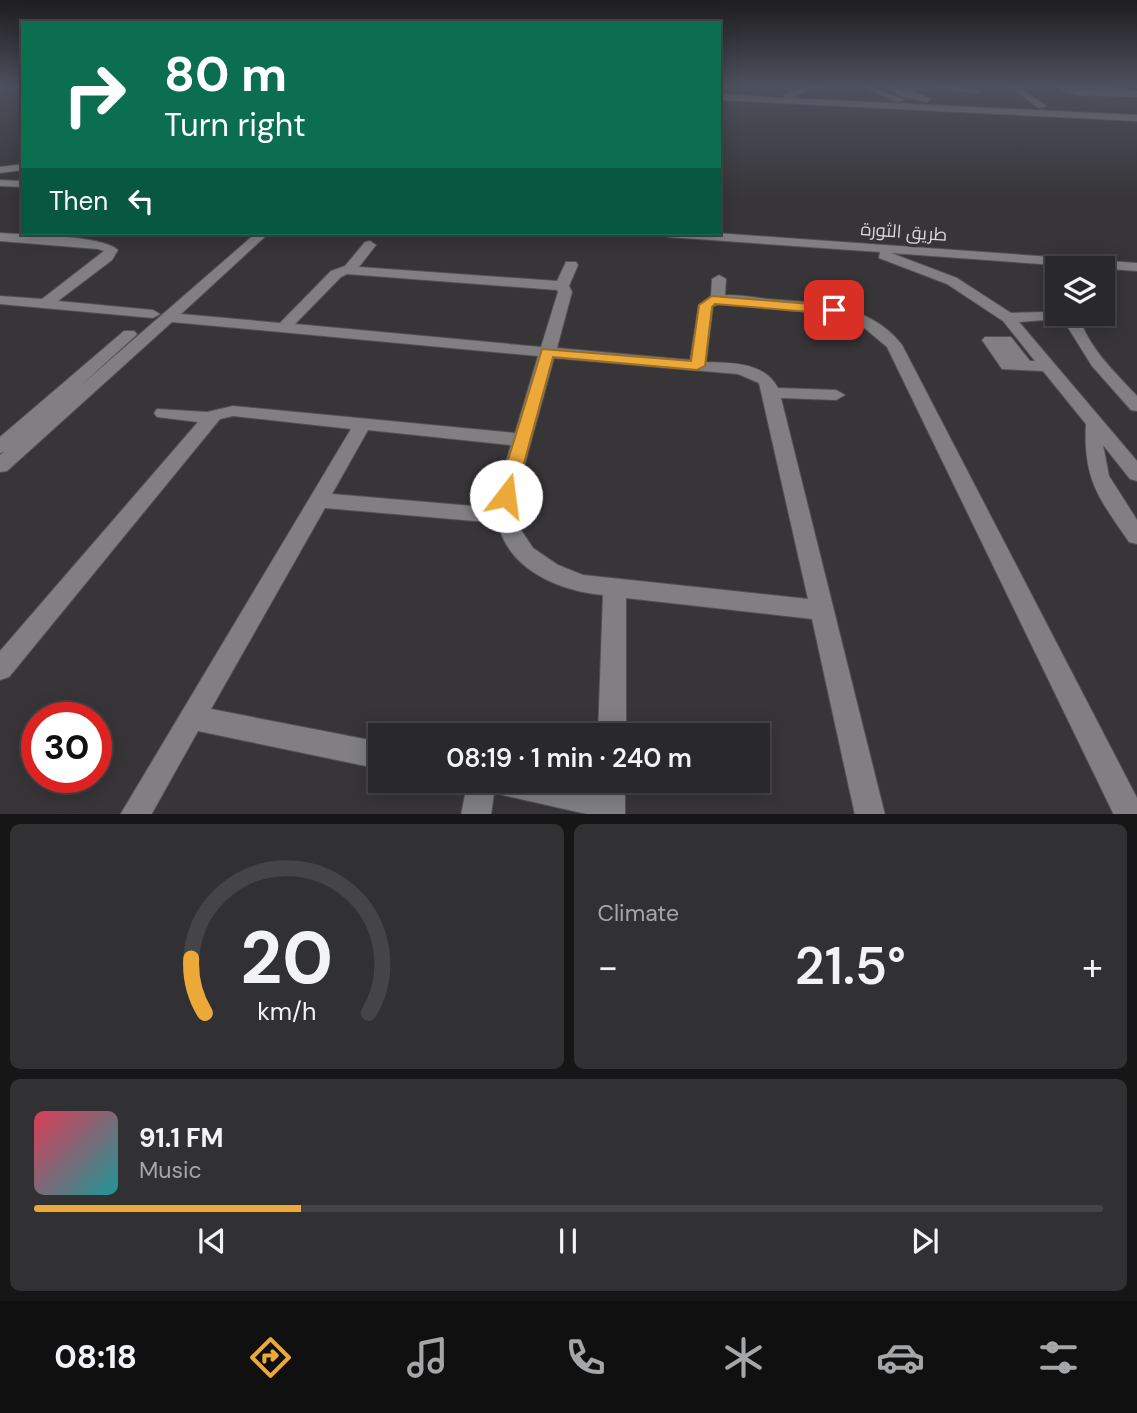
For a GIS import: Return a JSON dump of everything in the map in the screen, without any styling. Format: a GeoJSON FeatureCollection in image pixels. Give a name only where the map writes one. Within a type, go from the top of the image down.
{"type":"FeatureCollection","features":[{"type":"Feature","properties":{"kind":"street"},"geometry":{"type":"LineString","coordinates":[[0,170],[21,167]]}},
{"type":"Feature","properties":{"kind":"street"},"geometry":{"type":"LineString","coordinates":[[0,183],[21,184]]}},
{"type":"Feature","properties":{"kind":"street"},"geometry":{"type":"LineString","coordinates":[[0,466],[243,235]]}},
{"type":"Feature","properties":{"kind":"street"},"geometry":{"type":"LineString","coordinates":[[0,447],[260,235]]}},
{"type":"Feature","properties":{"kind":"street","name":"طريق الثورة"},"geometry":{"type":"LineString","coordinates":[[697,235],[1137,269]]}},
{"type":"Feature","properties":{"kind":"street"},"geometry":{"type":"LineString","coordinates":[[0,237],[100,245],[112,250],[107,257],[44,304]]}},
{"type":"Feature","properties":{"kind":"street"},"geometry":{"type":"LineString","coordinates":[[350,270],[370,245]]}},
{"type":"Feature","properties":{"kind":"street"},"geometry":{"type":"LineString","coordinates":[[854,246],[904,261],[952,281],[1007,318],[1050,366],[1137,474]]}},
{"type":"Feature","properties":{"kind":"street"},"geometry":{"type":"LineString","coordinates":[[571,265],[562,286],[565,292],[506,496],[505,516],[512,537],[528,557],[552,573],[582,584],[822,610]]}},
{"type":"Feature","properties":{"kind":"street"},"geometry":{"type":"LineString","coordinates":[[1115,274],[1137,269]]}},
{"type":"Feature","properties":{"kind":"street"},"geometry":{"type":"LineString","coordinates":[[284,327],[336,274],[350,270],[562,286]]}},
{"type":"Feature","properties":{"kind":"street"},"geometry":{"type":"LineString","coordinates":[[718,299],[719,279]]}},
{"type":"Feature","properties":{"kind":"street"},"geometry":{"type":"LineString","coordinates":[[697,366],[706,305],[718,299],[834,310],[879,328],[894,345],[1130,814]]}},
{"type":"Feature","properties":{"kind":"street"},"geometry":{"type":"LineString","coordinates":[[0,300],[756,373],[769,383],[772,393],[870,814]]}},
{"type":"Feature","properties":{"kind":"street"},"geometry":{"type":"LineString","coordinates":[[1007,318],[1045,316]]}},
{"type":"Feature","properties":{"kind":"street"},"geometry":{"type":"LineString","coordinates":[[1076,326],[1089,350],[1137,406]]}},
{"type":"Feature","properties":{"kind":"street"},"geometry":{"type":"LineString","coordinates":[[1025,366],[1050,366]]}},
{"type":"Feature","properties":{"kind":"street"},"geometry":{"type":"LineString","coordinates":[[772,393],[836,395]]}},
{"type":"Feature","properties":{"kind":"street"},"geometry":{"type":"LineString","coordinates":[[163,413],[209,418],[227,411],[521,440]]}},
{"type":"Feature","properties":{"kind":"street"},"geometry":{"type":"LineString","coordinates":[[0,668],[209,418]]}},
{"type":"Feature","properties":{"kind":"street"},"geometry":{"type":"LineString","coordinates":[[1095,421],[1094,454],[1097,471],[1104,488],[1137,536]]}},
{"type":"Feature","properties":{"kind":"street"},"geometry":{"type":"LineString","coordinates":[[134,814],[363,424]]}},
{"type":"Feature","properties":{"kind":"street"},"geometry":{"type":"LineString","coordinates":[[319,500],[505,516]]}},
{"type":"Feature","properties":{"kind":"street"},"geometry":{"type":"LineString","coordinates":[[612,723],[615,589]]}},
{"type":"Feature","properties":{"kind":"street"},"geometry":{"type":"LineString","coordinates":[[191,717],[368,754]]}},
{"type":"Feature","properties":{"kind":"street"},"geometry":{"type":"LineString","coordinates":[[476,814],[480,793]]}},
{"type":"Feature","properties":{"kind":"street"},"geometry":{"type":"LineString","coordinates":[[570,793],[610,800]]}},
{"type":"Feature","properties":{"kind":"route"},"geometry":{"type":"LineString","coordinates":[[506,496],[547,352],[697,366],[706,305],[712,300],[834,310]]}}]}
